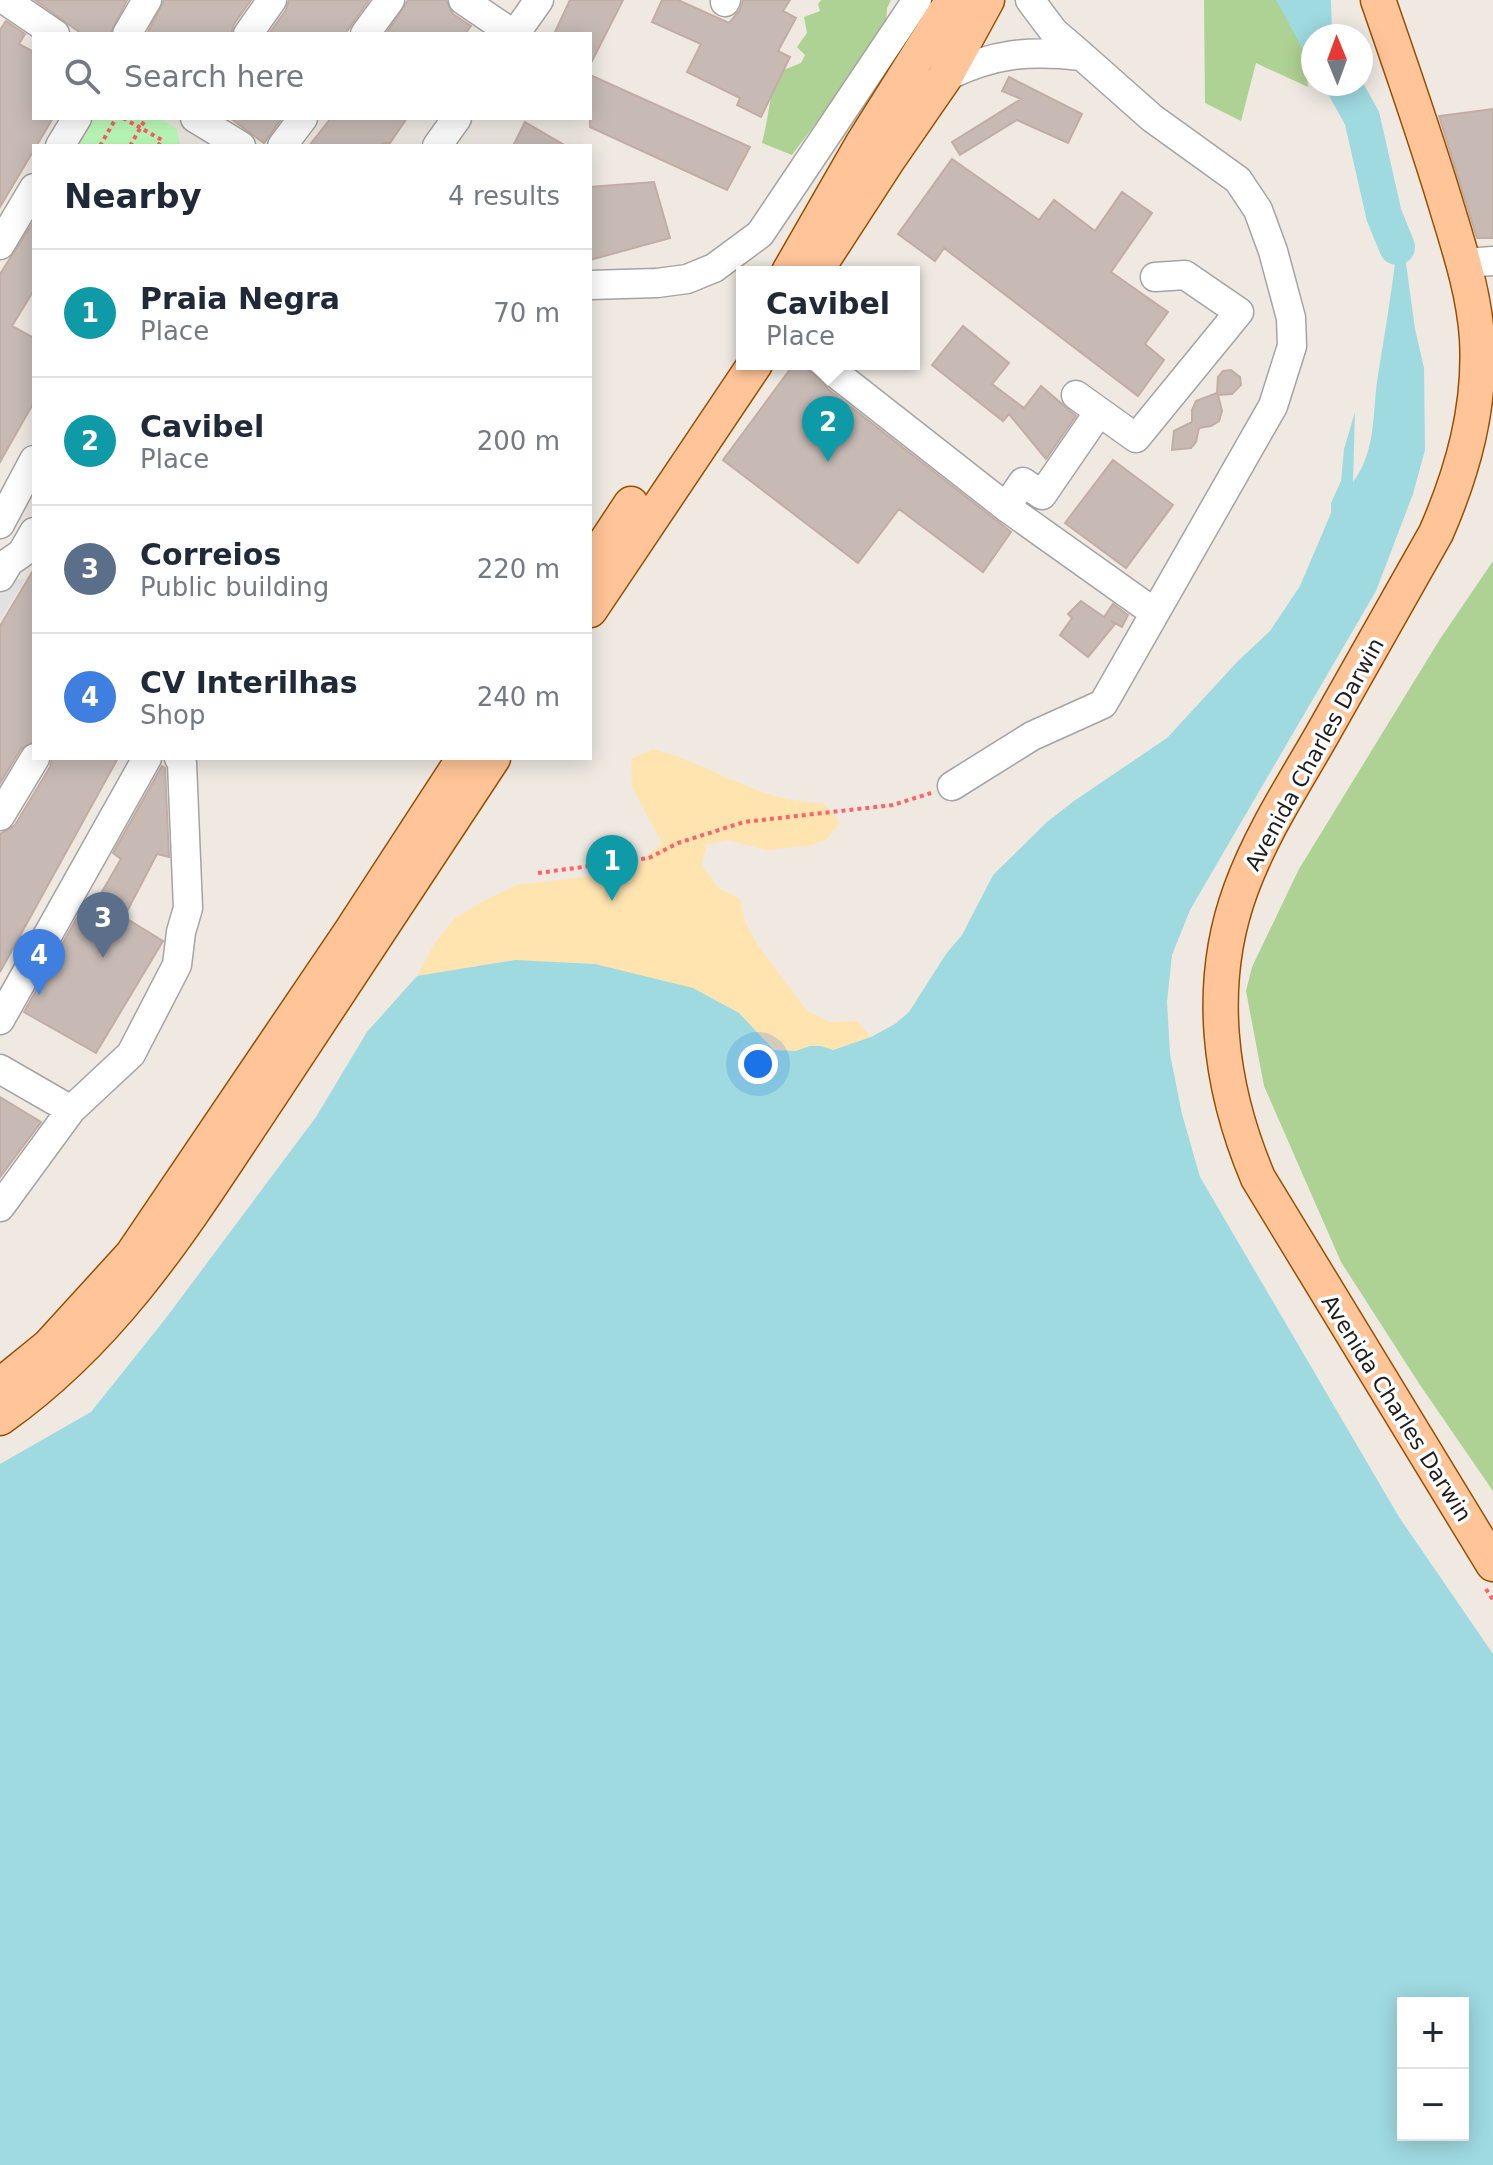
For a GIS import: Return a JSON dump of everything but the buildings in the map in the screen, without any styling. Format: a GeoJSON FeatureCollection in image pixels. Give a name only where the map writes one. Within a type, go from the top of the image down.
{"type":"FeatureCollection","features":[{"type":"Feature","properties":{"kind":"main road"},"geometry":{"type":"LineString","coordinates":[[792,266],[863,143],[953,0]]}},
{"type":"Feature","properties":{"kind":"main road"},"geometry":{"type":"LineString","coordinates":[[819,266],[945,77],[987,0]]}},
{"type":"Feature","properties":{"kind":"main road","name":"Avenida Charles Darwin"},"geometry":{"type":"LineString","coordinates":[[1378,0],[1433,160],[1478,262],[1476,378],[1468,446],[1456,487],[1436,533],[1255,855],[1231,921],[1224,961],[1221,1003],[1223,1058],[1243,1143],[1258,1178],[1486,1571]]}},
{"type":"Feature","properties":{"kind":"main road"},"geometry":{"type":"LineString","coordinates":[[592,563],[736,356]]}},
{"type":"Feature","properties":{"kind":"main road"},"geometry":{"type":"LineString","coordinates":[[592,607],[751,370]]}},
{"type":"Feature","properties":{"kind":"main road"},"geometry":{"type":"LineString","coordinates":[[0,1386],[49,1346],[132,1255],[463,760]]}},
{"type":"Feature","properties":{"kind":"main road"},"geometry":{"type":"LineString","coordinates":[[0,1418],[32,1395],[108,1323],[178,1236],[492,760]]}},
{"type":"Feature","properties":{"kind":"street"},"geometry":{"type":"LineString","coordinates":[[5,0],[52,32]]}},
{"type":"Feature","properties":{"kind":"street"},"geometry":{"type":"LineString","coordinates":[[128,32],[147,0]]}},
{"type":"Feature","properties":{"kind":"street"},"geometry":{"type":"LineString","coordinates":[[249,32],[272,0]]}},
{"type":"Feature","properties":{"kind":"street"},"geometry":{"type":"LineString","coordinates":[[366,32],[390,0]]}},
{"type":"Feature","properties":{"kind":"street"},"geometry":{"type":"LineString","coordinates":[[463,0],[511,32]]}},
{"type":"Feature","properties":{"kind":"street"},"geometry":{"type":"LineString","coordinates":[[515,32],[539,0]]}},
{"type":"Feature","properties":{"kind":"street"},"geometry":{"type":"LineString","coordinates":[[592,285],[687,279],[714,268],[760,234],[917,0]]}},
{"type":"Feature","properties":{"kind":"street"},"geometry":{"type":"LineString","coordinates":[[952,786],[1032,736],[1103,704],[1273,406],[1292,346],[1291,318],[1273,251],[1258,210],[1238,180],[1152,118],[1054,32],[1030,0]]}},
{"type":"Feature","properties":{"kind":"street"},"geometry":{"type":"LineString","coordinates":[[945,77],[1004,55],[1031,52],[1082,56]]}},
{"type":"Feature","properties":{"kind":"street"},"geometry":{"type":"LineString","coordinates":[[61,144],[76,120]]}},
{"type":"Feature","properties":{"kind":"street"},"geometry":{"type":"LineString","coordinates":[[284,144],[302,120]]}},
{"type":"Feature","properties":{"kind":"street"},"geometry":{"type":"LineString","coordinates":[[438,144],[456,120]]}},
{"type":"Feature","properties":{"kind":"street"},"geometry":{"type":"LineString","coordinates":[[203,131],[236,144]]}},
{"type":"Feature","properties":{"kind":"street"},"geometry":{"type":"LineString","coordinates":[[0,245],[32,198]]}},
{"type":"Feature","properties":{"kind":"street"},"geometry":{"type":"LineString","coordinates":[[1076,395],[1136,438],[1239,312],[1185,275],[1155,277]]}},
{"type":"Feature","properties":{"kind":"street"},"geometry":{"type":"LineString","coordinates":[[839,376],[1006,507],[1155,613]]}},
{"type":"Feature","properties":{"kind":"street"},"geometry":{"type":"LineString","coordinates":[[1006,507],[1023,482],[1042,495],[1099,412]]}},
{"type":"Feature","properties":{"kind":"street"},"geometry":{"type":"LineString","coordinates":[[0,524],[32,464]]}},
{"type":"Feature","properties":{"kind":"street"},"geometry":{"type":"LineString","coordinates":[[0,577],[9,562],[30,548]]}},
{"type":"Feature","properties":{"kind":"street"},"geometry":{"type":"LineString","coordinates":[[0,816],[34,760]]}},
{"type":"Feature","properties":{"kind":"street"},"geometry":{"type":"LineString","coordinates":[[0,1020],[146,760]]}},
{"type":"Feature","properties":{"kind":"street"},"geometry":{"type":"LineString","coordinates":[[0,1207],[71,1110],[131,1054],[177,965],[188,908],[187,835],[180,760]]}},
{"type":"Feature","properties":{"kind":"street"},"geometry":{"type":"LineString","coordinates":[[0,1069],[71,1110]]}},
{"type":"Feature","properties":{"kind":"path"},"geometry":{"type":"LineString","coordinates":[[101,144],[115,120]]}},
{"type":"Feature","properties":{"kind":"path"},"geometry":{"type":"LineString","coordinates":[[126,120],[162,140],[159,144]]}},
{"type":"Feature","properties":{"kind":"path"},"geometry":{"type":"LineString","coordinates":[[131,144],[145,120]]}},
{"type":"Feature","properties":{"kind":"path"},"geometry":{"type":"LineString","coordinates":[[538,873],[649,858],[678,843],[744,822],[893,805],[952,786]]}},
{"type":"Feature","properties":{"kind":"path"},"geometry":{"type":"LineString","coordinates":[[1486,1571],[1493,1600]]}},
{"type":"Feature","properties":{"kind":"green space"},"geometry":{"type":"Polygon","coordinates":[[[821,0],[891,0],[887,8],[886,29],[792,155],[762,143],[776,73],[801,63],[805,55],[797,47],[807,33],[804,17],[820,11],[818,4],[821,0]]]}},
{"type":"Feature","properties":{"kind":"green space"},"geometry":{"type":"Polygon","coordinates":[[[1204,0],[1279,0],[1301,45],[1301,84],[1256,63],[1241,121],[1205,103],[1204,0]]]}},
{"type":"Feature","properties":{"kind":"green space"},"geometry":{"type":"Polygon","coordinates":[[[91,120],[162,120],[177,129],[180,144],[76,144],[91,120]]]}},
{"type":"Feature","properties":{"kind":"green space"},"geometry":{"type":"Polygon","coordinates":[[[1493,561],[1493,1491],[1341,1262],[1264,1086],[1246,991],[1252,967],[1299,869],[1440,639],[1493,561]]]}},
{"type":"Feature","properties":{"kind":"sand"},"geometry":{"type":"Polygon","coordinates":[[[653,749],[770,794],[824,804],[840,822],[826,840],[808,846],[767,850],[728,840],[706,845],[702,865],[718,888],[740,899],[745,922],[756,942],[807,1011],[830,1022],[857,1021],[871,1037],[832,1050],[810,1046],[796,1051],[774,1050],[739,1013],[515,960],[417,976],[435,943],[454,919],[480,903],[516,885],[585,877],[634,867],[662,843],[632,787],[631,759],[653,749]]]}},
{"type":"Feature","properties":{"kind":"shaded area"},"geometry":{"type":"Polygon","coordinates":[[[25,579],[0,621],[0,592],[8,580],[25,579]]]}},
{"type":"Feature","properties":{"kind":"water"},"geometry":{"type":"Polygon","coordinates":[[[1276,0],[1331,0],[1332,24],[1301,24],[1301,46],[1276,0]]]}},
{"type":"Feature","properties":{"kind":"water"},"geometry":{"type":"Polygon","coordinates":[[[1397,247],[1405,256],[1424,368],[1425,450],[1413,494],[1376,591],[1190,910],[1172,955],[1167,1002],[1170,1054],[1182,1114],[1200,1177],[1399,1517],[1493,1654],[1493,2165],[0,2165],[0,1464],[91,1412],[166,1318],[316,1117],[367,1032],[417,976],[515,960],[595,964],[693,988],[739,1013],[774,1050],[796,1051],[821,1046],[833,1050],[871,1037],[895,1024],[909,1012],[946,954],[962,935],[993,875],[1047,822],[1167,738],[1270,631],[1300,586],[1331,513],[1355,412],[1353,482],[1361,470],[1370,444],[1397,247]]]}},
{"type":"Feature","properties":{"kind":"waterway"},"geometry":{"type":"LineString","coordinates":[[1350,96],[1362,118],[1384,215],[1397,247]]}},
{"type":"Feature","properties":{"kind":"place","name":"Cavibel"},"geometry":{"type":"Point","coordinates":[828,462]}},
{"type":"Feature","properties":{"kind":"place","name":"Praia Negra"},"geometry":{"type":"Point","coordinates":[612,901]}},
{"type":"Feature","properties":{"kind":"place","name":"Correios"},"geometry":{"type":"Point","coordinates":[103,958]}},
{"type":"Feature","properties":{"kind":"place","name":"CV Interilhas"},"geometry":{"type":"Point","coordinates":[39,995]}}]}
